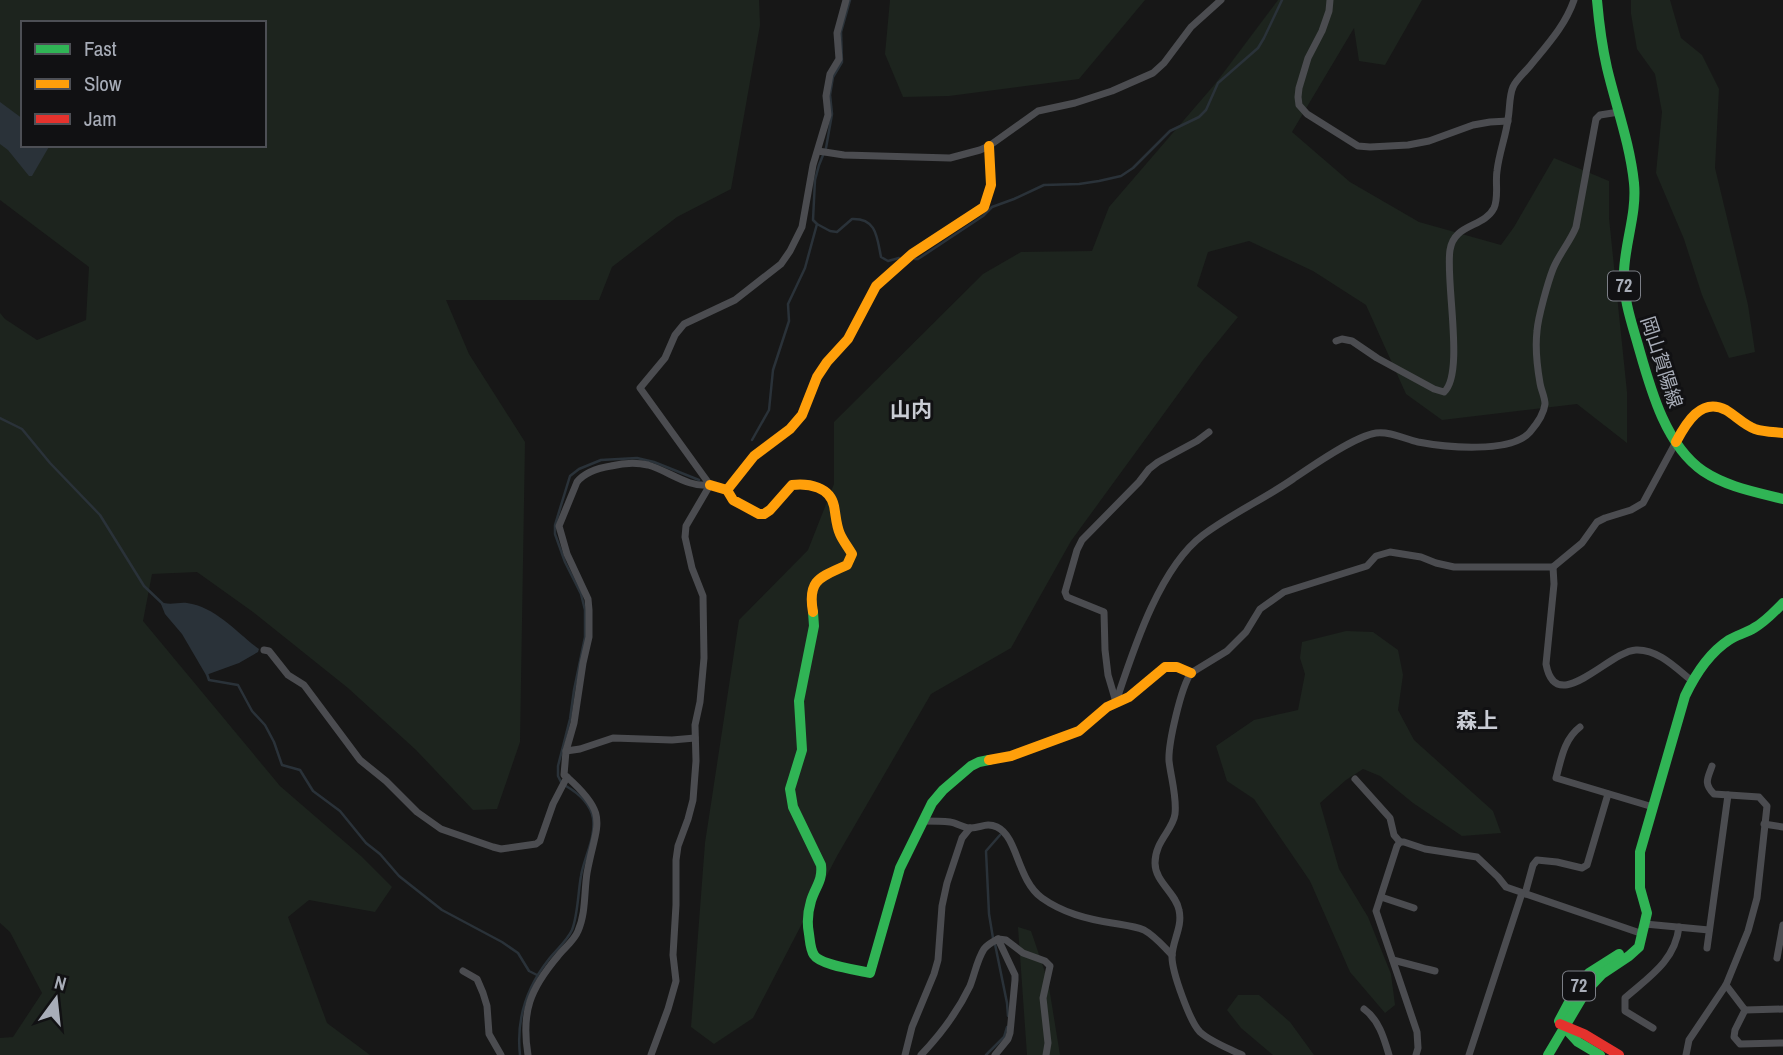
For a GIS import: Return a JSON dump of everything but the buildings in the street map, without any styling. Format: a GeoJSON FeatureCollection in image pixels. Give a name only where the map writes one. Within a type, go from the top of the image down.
{"type":"FeatureCollection","features":[{"type":"Feature","properties":{"kind":"street"},"geometry":{"type":"LineString","coordinates":[[710,485],[640,388],[665,358],[678,330],[684,324],[735,300],[786,259],[802,227],[813,165],[823,152],[828,115],[828,80],[839,59],[836,33],[846,0]]}},
{"type":"Feature","properties":{"kind":"street"},"geometry":{"type":"LineString","coordinates":[[823,152],[950,158],[980,150],[1038,111],[1112,91],[1153,73],[1164,63],[1191,27],[1221,0]]}},
{"type":"Feature","properties":{"kind":"street"},"geometry":{"type":"LineString","coordinates":[[1330,0],[1329,11],[1308,58],[1297,97],[1299,105],[1307,114],[1350,142],[1370,147],[1408,145],[1429,141],[1473,125],[1508,121]]}},
{"type":"Feature","properties":{"kind":"street"},"geometry":{"type":"LineString","coordinates":[[1336,341],[1352,341],[1434,389],[1444,392],[1450,387],[1454,334],[1448,275],[1451,245],[1462,230],[1482,219],[1493,209],[1513,87],[1561,28],[1574,0]]}},
{"type":"Feature","properties":{"kind":"street","name":"岡山賀陽線"},"geometry":{"type":"LineString","coordinates":[[1597,0],[1600,34],[1635,187],[1623,283],[1627,309],[1654,402],[1676,442],[1700,470],[1742,489],[1783,499]]}},
{"type":"Feature","properties":{"kind":"street"},"geometry":{"type":"LineString","coordinates":[[1116,702],[1159,592],[1181,557],[1201,536],[1325,458],[1361,438],[1377,433],[1448,446],[1475,447],[1508,444],[1529,434],[1545,404],[1537,357],[1537,329],[1553,269],[1576,227],[1596,118],[1619,112]]}},
{"type":"Feature","properties":{"kind":"street"},"geometry":{"type":"LineString","coordinates":[[727,490],[754,456],[790,429],[802,415],[817,377],[848,339],[876,286],[912,254],[984,207],[993,183],[989,146]]}},
{"type":"Feature","properties":{"kind":"street"},"geometry":{"type":"LineString","coordinates":[[1242,1055],[1208,1038],[1198,1030],[1192,1020],[1175,973],[1172,955],[1179,932],[1179,907],[1156,870],[1155,862],[1160,842],[1175,815],[1169,750],[1183,688],[1191,673],[1227,651],[1246,632],[1260,609],[1284,592],[1367,566],[1376,556],[1390,552],[1421,557],[1436,564],[1454,567],[1553,567],[1582,542],[1597,523],[1643,503],[1688,420],[1695,412],[1705,408],[1724,408],[1755,429],[1783,433]]}},
{"type":"Feature","properties":{"kind":"street"},"geometry":{"type":"LineString","coordinates":[[1116,702],[1108,675],[1104,612],[1067,597],[1065,592],[1077,550],[1082,540],[1149,469],[1209,432]]}},
{"type":"Feature","properties":{"kind":"street"},"geometry":{"type":"LineString","coordinates":[[264,650],[268,651],[288,675],[304,685],[360,760],[441,830],[501,849],[536,844],[540,841],[564,782],[566,751],[574,723],[589,637],[588,599],[567,554],[559,526],[581,477],[601,467],[640,463],[699,486],[710,485],[727,490],[733,500],[759,514],[770,510],[792,485],[803,483],[828,492],[833,501],[838,531],[852,554],[847,565],[817,581],[812,589],[814,626],[801,681],[799,704],[802,752],[790,782],[789,798],[821,865],[822,875],[811,901],[808,928],[814,956],[821,961],[870,973],[900,868],[932,803],[943,790],[979,762],[1012,756],[1079,731],[1107,707],[1129,697],[1166,667],[1177,667],[1191,673]]}},
{"type":"Feature","properties":{"kind":"street"},"geometry":{"type":"LineString","coordinates":[[650,1055],[676,981],[673,955],[676,860],[693,800],[695,725],[704,658],[704,597],[692,568],[685,537],[687,526],[710,485]]}},
{"type":"Feature","properties":{"kind":"street"},"geometry":{"type":"LineString","coordinates":[[1553,567],[1546,664],[1548,676],[1554,683],[1566,686],[1626,651],[1636,650],[1648,651],[1660,657],[1692,681]]}},
{"type":"Feature","properties":{"kind":"street"},"geometry":{"type":"LineString","coordinates":[[1643,932],[1647,913],[1640,888],[1640,852],[1685,696],[1703,664],[1715,652],[1730,640],[1772,616],[1783,603]]}},
{"type":"Feature","properties":{"kind":"street"},"geometry":{"type":"LineString","coordinates":[[1580,727],[1566,743],[1556,778],[1653,807]]}},
{"type":"Feature","properties":{"kind":"street"},"geometry":{"type":"LineString","coordinates":[[566,751],[613,738],[695,738]]}},
{"type":"Feature","properties":{"kind":"street"},"geometry":{"type":"LineString","coordinates":[[1686,1055],[1689,1040],[1726,985],[1748,932],[1757,898],[1767,806],[1759,797],[1714,794],[1708,788],[1707,781],[1712,765]]}},
{"type":"Feature","properties":{"kind":"street"},"geometry":{"type":"LineString","coordinates":[[1355,779],[1390,818],[1394,835],[1400,842],[1477,857],[1506,887],[1643,932],[1679,927],[1709,930]]}},
{"type":"Feature","properties":{"kind":"street"},"geometry":{"type":"LineString","coordinates":[[528,1055],[527,1011],[530,998],[558,955],[578,933],[587,873],[597,834],[596,812],[591,802],[581,790],[564,782]]}},
{"type":"Feature","properties":{"kind":"street"},"geometry":{"type":"LineString","coordinates":[[1469,1055],[1533,865],[1537,860],[1582,869],[1587,865],[1608,794]]}},
{"type":"Feature","properties":{"kind":"street"},"geometry":{"type":"LineString","coordinates":[[1707,947],[1728,795]]}},
{"type":"Feature","properties":{"kind":"street"},"geometry":{"type":"LineString","coordinates":[[923,821],[951,822],[970,828],[981,825],[999,828],[1006,834],[1025,880],[1044,900],[1085,918],[1146,931],[1172,955]]}},
{"type":"Feature","properties":{"kind":"street"},"geometry":{"type":"LineString","coordinates":[[1764,824],[1783,827]]}},
{"type":"Feature","properties":{"kind":"street"},"geometry":{"type":"LineString","coordinates":[[905,1055],[912,1027],[938,960],[942,906],[947,883],[962,838],[970,828]]}},
{"type":"Feature","properties":{"kind":"street"},"geometry":{"type":"LineString","coordinates":[[1400,842],[1376,911],[1417,1032],[1416,1055]]}},
{"type":"Feature","properties":{"kind":"street"},"geometry":{"type":"LineString","coordinates":[[1381,897],[1414,908]]}},
{"type":"Feature","properties":{"kind":"street"},"geometry":{"type":"LineString","coordinates":[[1777,958],[1783,925]]}},
{"type":"Feature","properties":{"kind":"street"},"geometry":{"type":"LineString","coordinates":[[1653,1028],[1625,1011],[1625,998],[1661,967],[1678,942],[1679,927]]}},
{"type":"Feature","properties":{"kind":"street","name":"72"},"geometry":{"type":"LineString","coordinates":[[1540,1055],[1586,991],[1602,974],[1639,947],[1643,932]]}},
{"type":"Feature","properties":{"kind":"street"},"geometry":{"type":"LineString","coordinates":[[921,1055],[958,1007],[987,945],[998,939],[1003,939],[1023,953],[1045,961],[1050,966],[1043,998],[1048,1043],[1046,1055]]}},
{"type":"Feature","properties":{"kind":"street"},"geometry":{"type":"LineString","coordinates":[[995,1055],[1010,1033],[1015,980],[998,939]]}},
{"type":"Feature","properties":{"kind":"street"},"geometry":{"type":"LineString","coordinates":[[1393,960],[1435,971]]}},
{"type":"Feature","properties":{"kind":"street"},"geometry":{"type":"LineString","coordinates":[[463,971],[477,979],[488,1006],[489,1034],[501,1055]]}},
{"type":"Feature","properties":{"kind":"street"},"geometry":{"type":"LineString","coordinates":[[1726,985],[1745,1010]]}},
{"type":"Feature","properties":{"kind":"street"},"geometry":{"type":"LineString","coordinates":[[1364,1009],[1370,1013],[1381,1031],[1389,1055]]}},
{"type":"Feature","properties":{"kind":"street"},"geometry":{"type":"LineString","coordinates":[[1745,1010],[1783,1009]]}},
{"type":"Feature","properties":{"kind":"street"},"geometry":{"type":"LineString","coordinates":[[1745,1010],[1735,1030],[1734,1037],[1740,1044],[1783,1043]]}},
{"type":"Feature","properties":{"kind":"street"},"geometry":{"type":"LineString","coordinates":[[1561,1024],[1578,1042],[1600,1055]]}},
{"type":"Feature","properties":{"kind":"street"},"geometry":{"type":"LineString","coordinates":[[1561,1024],[1619,1055]]}},
{"type":"Feature","properties":{"kind":"street","name":"72"},"geometry":{"type":"LineString","coordinates":[[1548,1055],[1561,1024]]}},
{"type":"Feature","properties":{"kind":"shaded area"},"geometry":{"type":"Polygon","coordinates":[[[0,0],[759,0],[760,25],[731,189],[677,217],[612,267],[599,300],[446,300],[469,354],[525,442],[520,742],[497,809],[473,810],[416,750],[348,688],[253,612],[197,572],[152,574],[143,621],[280,786],[361,856],[392,887],[375,912],[309,900],[288,917],[327,1023],[370,1055],[0,1055],[0,1038],[13,1037],[42,993],[10,932],[0,923],[0,313],[37,340],[86,320],[89,267],[0,200],[0,0]]]}},
{"type":"Feature","properties":{"kind":"shaded area"},"geometry":{"type":"Polygon","coordinates":[[[890,0],[1145,0],[1079,79],[949,96],[903,97],[885,54],[890,0]]]}},
{"type":"Feature","properties":{"kind":"shaded area"},"geometry":{"type":"Polygon","coordinates":[[[1278,0],[1422,0],[1385,65],[1359,61],[1354,28],[1292,132],[1350,182],[1419,222],[1501,245],[1554,158],[1609,181],[1609,218],[1627,392],[1627,443],[1577,404],[1442,420],[1406,394],[1366,305],[1313,271],[1249,241],[1208,252],[1197,286],[1238,317],[1203,360],[1071,541],[1011,648],[931,694],[837,856],[753,1018],[714,1044],[691,1027],[705,843],[739,620],[808,550],[834,484],[834,422],[983,274],[1021,252],[1092,251],[1109,207],[1215,84],[1278,0]]]}},
{"type":"Feature","properties":{"kind":"shaded area"},"geometry":{"type":"Polygon","coordinates":[[[1631,0],[1670,0],[1681,38],[1702,55],[1719,89],[1715,168],[1748,305],[1755,352],[1729,358],[1656,173],[1662,112],[1655,74],[1637,49],[1631,0]]]}},
{"type":"Feature","properties":{"kind":"shaded area"},"geometry":{"type":"Polygon","coordinates":[[[0,102],[21,118],[21,147],[49,147],[32,176],[29,176],[0,144],[0,102]]]}},
{"type":"Feature","properties":{"kind":"shaded area"},"geometry":{"type":"Polygon","coordinates":[[[161,604],[198,605],[226,621],[259,649],[258,652],[239,663],[206,675],[182,634],[165,614],[161,604]]]}},
{"type":"Feature","properties":{"kind":"shaded area"},"geometry":{"type":"Polygon","coordinates":[[[1346,631],[1373,632],[1398,650],[1403,675],[1398,710],[1414,740],[1493,811],[1501,833],[1462,836],[1413,803],[1380,776],[1363,769],[1320,803],[1339,869],[1368,917],[1391,974],[1395,1005],[1385,1013],[1350,972],[1310,881],[1254,799],[1227,781],[1216,746],[1254,720],[1298,710],[1305,674],[1300,658],[1302,642],[1346,631]]]}},
{"type":"Feature","properties":{"kind":"shaded area"},"geometry":{"type":"Polygon","coordinates":[[[1018,927],[1031,931],[1048,981],[1060,1055],[1027,1055],[1018,927]]]}},
{"type":"Feature","properties":{"kind":"shaded area"},"geometry":{"type":"Polygon","coordinates":[[[1238,995],[1259,995],[1290,1022],[1314,1055],[1273,1055],[1241,1028],[1227,1010],[1238,995]]]}},
{"type":"Feature","properties":{"kind":"waterway"},"geometry":{"type":"LineString","coordinates":[[752,440],[769,410],[773,370],[789,321],[788,304],[805,268],[817,224],[813,220],[815,180],[826,148],[832,114],[830,95],[833,77],[842,62],[841,32],[850,0]]}},
{"type":"Feature","properties":{"kind":"waterway"},"geometry":{"type":"LineString","coordinates":[[915,259],[983,216],[992,207],[1044,185],[1099,181],[1121,176],[1133,168],[1170,131],[1199,117],[1206,110],[1218,83],[1258,48],[1282,0]]}},
{"type":"Feature","properties":{"kind":"waterway"},"geometry":{"type":"LineString","coordinates":[[817,224],[837,232],[852,219],[867,222],[874,230],[881,257],[888,261],[899,258]]}},
{"type":"Feature","properties":{"kind":"waterway"},"geometry":{"type":"LineString","coordinates":[[0,418],[22,429],[50,463],[100,515],[144,586],[164,605]]}},
{"type":"Feature","properties":{"kind":"waterway"},"geometry":{"type":"LineString","coordinates":[[561,782],[558,766],[570,719],[585,637],[585,610],[581,594],[555,534],[555,525],[570,476],[601,460],[637,458],[699,480]]}},
{"type":"Feature","properties":{"kind":"waterway"},"geometry":{"type":"LineString","coordinates":[[207,674],[209,680],[238,685],[252,711],[265,725],[282,765],[300,770],[313,791],[340,811],[366,843],[380,854],[399,876],[442,910],[518,953],[529,971],[537,975]]}},
{"type":"Feature","properties":{"kind":"waterway"},"geometry":{"type":"LineString","coordinates":[[520,1055],[524,1004],[541,970],[572,930],[582,869],[593,833],[593,818],[589,808],[579,795],[566,786]]}},
{"type":"Feature","properties":{"kind":"waterway"},"geometry":{"type":"LineString","coordinates":[[993,938],[986,851],[1000,835]]}},
{"type":"Feature","properties":{"kind":"waterway"},"geometry":{"type":"LineString","coordinates":[[995,944],[1008,1016]]}},
{"type":"Feature","properties":{"kind":"waterway"},"geometry":{"type":"LineString","coordinates":[[986,1055],[1004,1037],[1007,1027]]}},
{"type":"Feature","properties":{"kind":"traffic: fast"},"geometry":{"type":"LineString","coordinates":[[1597,0],[1605,60],[1626,139],[1634,183],[1634,205],[1624,272],[1625,291],[1630,318],[1654,396],[1678,446],[1703,471],[1732,485],[1783,499]]}},
{"type":"Feature","properties":{"kind":"traffic: fast"},"geometry":{"type":"LineString","coordinates":[[1548,1055],[1586,991],[1602,974],[1639,947],[1647,913],[1640,888],[1640,852],[1689,688],[1715,651],[1729,640],[1762,623],[1783,603]]}},
{"type":"Feature","properties":{"kind":"traffic: fast"},"geometry":{"type":"LineString","coordinates":[[813,612],[814,626],[799,701],[802,750],[790,789],[793,807],[821,865],[821,875],[811,901],[808,922],[811,947],[818,959],[870,973],[900,868],[932,803],[971,766],[989,760]]}},
{"type":"Feature","properties":{"kind":"traffic: fast"},"geometry":{"type":"LineString","coordinates":[[1559,1021],[1575,991],[1589,973],[1619,954]]}},
{"type":"Feature","properties":{"kind":"traffic: fast"},"geometry":{"type":"LineString","coordinates":[[1567,1030],[1578,1042],[1600,1055]]}},
{"type":"Feature","properties":{"kind":"traffic: slow"},"geometry":{"type":"LineString","coordinates":[[727,490],[754,456],[790,429],[802,415],[817,377],[848,339],[876,286],[912,254],[984,207],[991,185],[989,146]]}},
{"type":"Feature","properties":{"kind":"traffic: slow"},"geometry":{"type":"LineString","coordinates":[[1676,442],[1695,414],[1709,407],[1726,410],[1755,429],[1783,433]]}},
{"type":"Feature","properties":{"kind":"traffic: slow"},"geometry":{"type":"LineString","coordinates":[[710,485],[727,490],[733,500],[759,514],[770,510],[792,485],[812,486],[828,494],[834,506],[840,534],[852,554],[847,565],[823,576],[814,586],[813,612]]}},
{"type":"Feature","properties":{"kind":"traffic: slow"},"geometry":{"type":"LineString","coordinates":[[989,760],[1011,756],[1079,731],[1107,707],[1129,697],[1165,667],[1177,667],[1191,673]]}},
{"type":"Feature","properties":{"kind":"traffic: jam"},"geometry":{"type":"LineString","coordinates":[[1560,1024],[1584,1034],[1619,1055]]}},
{"type":"Feature","properties":{"kind":"district","name":"山内"},"geometry":{"type":"Point","coordinates":[911,410]}},
{"type":"Feature","properties":{"kind":"district","name":"森上"},"geometry":{"type":"Point","coordinates":[1477,721]}}]}
